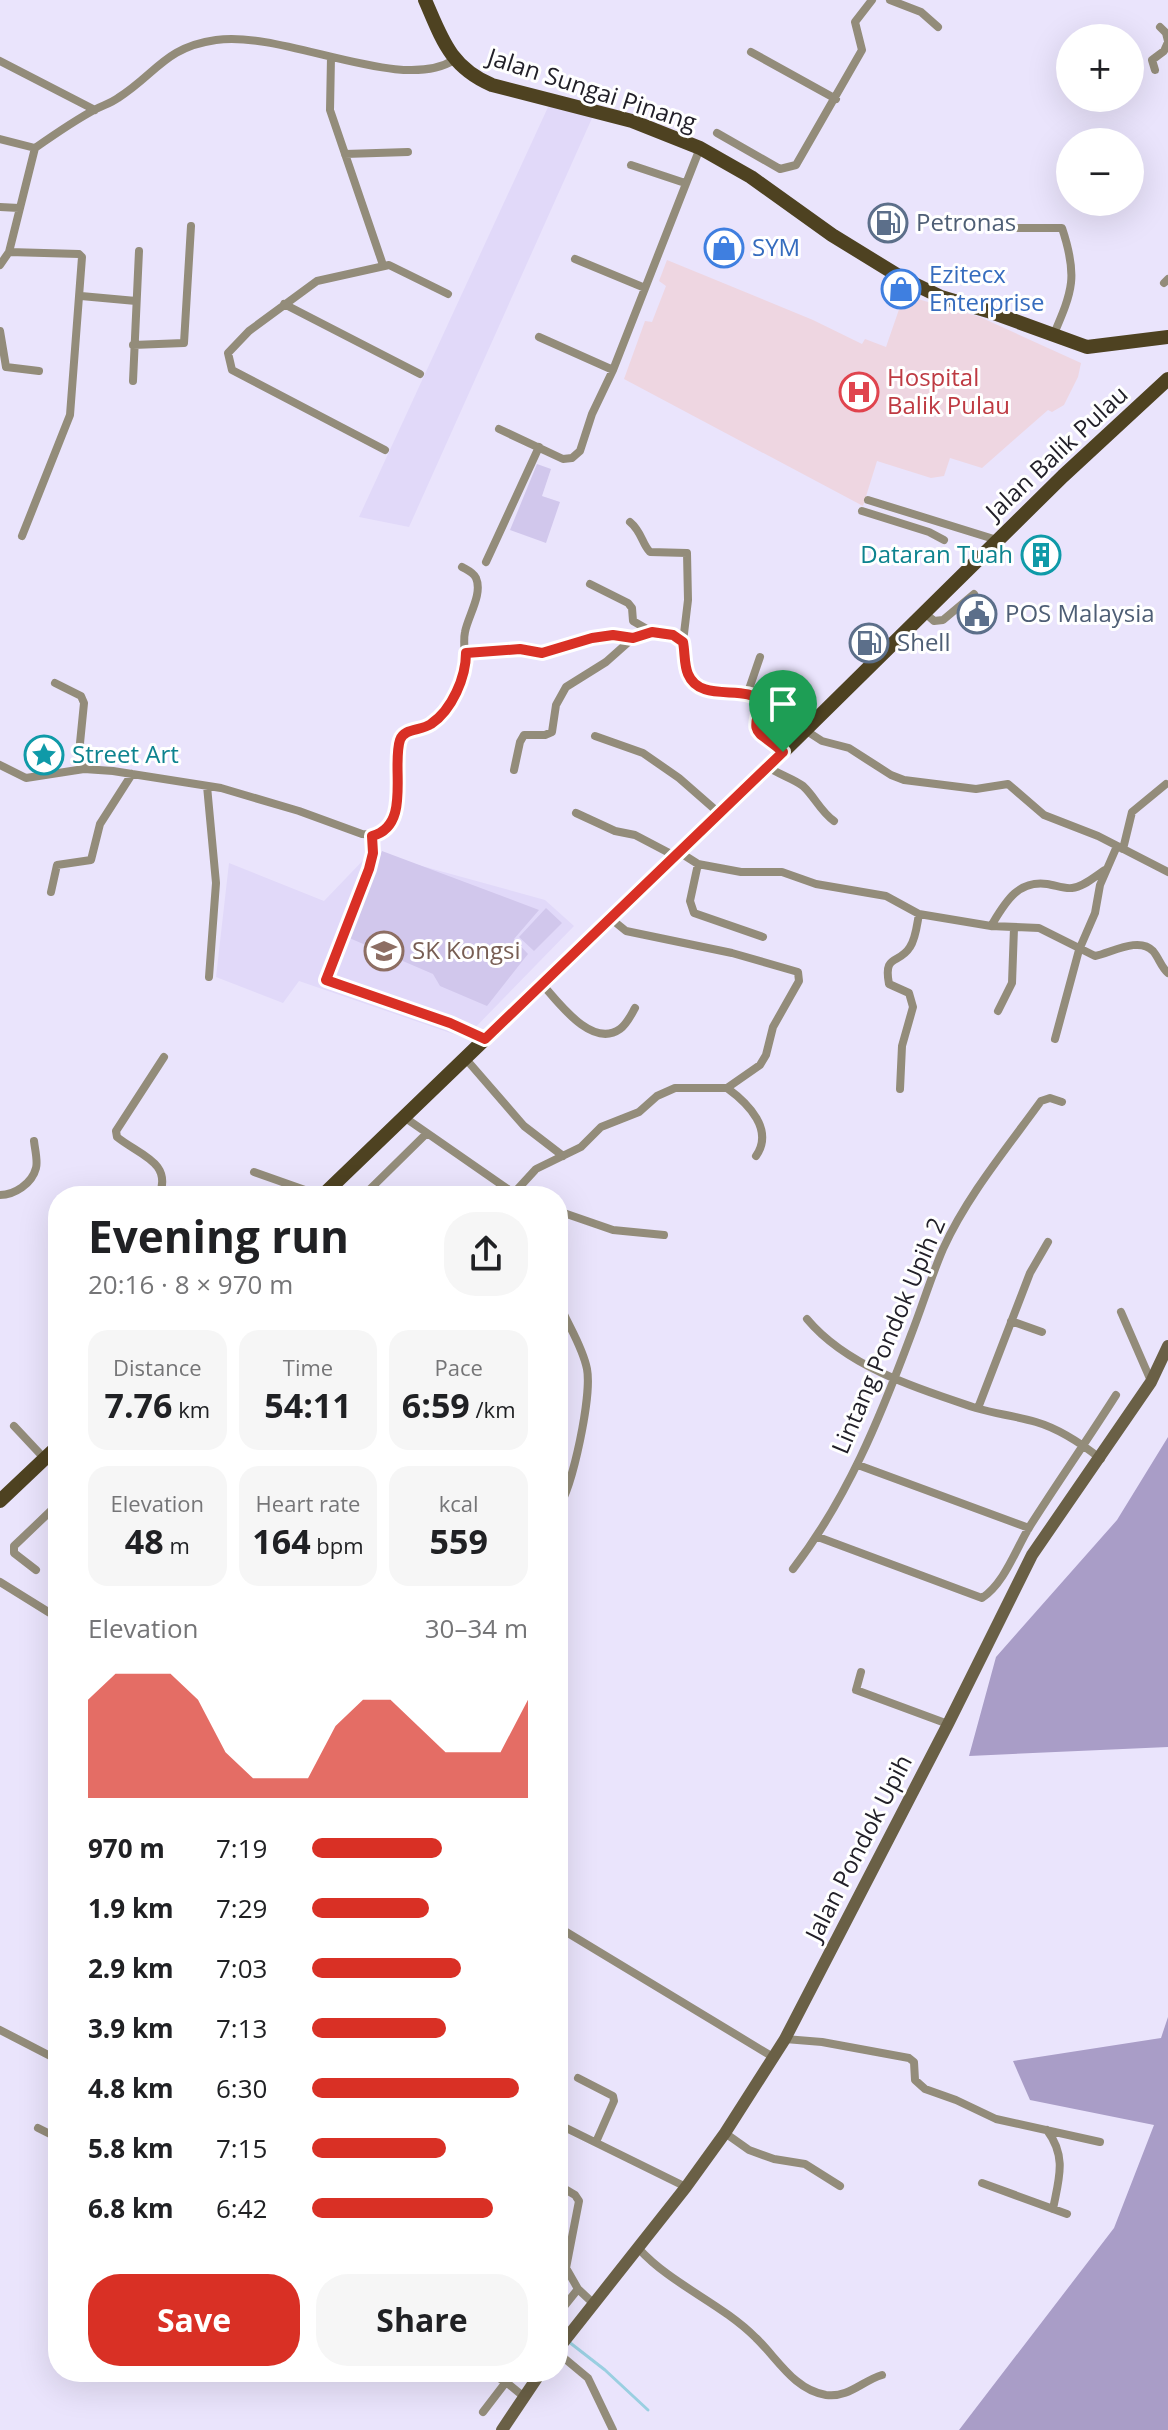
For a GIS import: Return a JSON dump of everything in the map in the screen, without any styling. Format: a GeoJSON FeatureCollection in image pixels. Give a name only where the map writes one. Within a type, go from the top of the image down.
{"type":"FeatureCollection","features":[{"type":"Feature","properties":{"kind":"main road","name":"Jalan Sungai Pinang"},"geometry":{"type":"LineString","coordinates":[[425,0],[445,46],[454,60],[472,75],[492,85],[632,121],[700,148],[751,177],[832,235],[923,290],[1087,347],[1168,337]]}},
{"type":"Feature","properties":{"kind":"main road","name":"Jalan Balik Pulau"},"geometry":{"type":"LineString","coordinates":[[332,1186],[768,767],[997,540],[1168,379]]}},
{"type":"Feature","properties":{"kind":"main road","name":"Jalan Pondok Upih"},"geometry":{"type":"LineString","coordinates":[[568,2337],[686,2187],[785,2039],[1032,1555],[1101,1459],[1151,1382],[1168,1346]]}},
{"type":"Feature","properties":{"kind":"main road"},"geometry":{"type":"LineString","coordinates":[[0,1501],[48,1455]]}},
{"type":"Feature","properties":{"kind":"main road"},"geometry":{"type":"LineString","coordinates":[[502,2430],[534,2382]]}},
{"type":"Feature","properties":{"kind":"street"},"geometry":{"type":"LineString","coordinates":[[717,133],[780,169],[796,165],[862,50],[855,22],[872,0]]}},
{"type":"Feature","properties":{"kind":"street"},"geometry":{"type":"LineString","coordinates":[[890,0],[921,12],[938,27]]}},
{"type":"Feature","properties":{"kind":"street"},"geometry":{"type":"LineString","coordinates":[[1155,70],[1152,60],[1164,51],[1168,42],[1166,33],[1160,27]]}},
{"type":"Feature","properties":{"kind":"street"},"geometry":{"type":"LineString","coordinates":[[0,265],[9,252],[35,148],[123,95],[157,64],[198,44],[237,38],[259,40],[373,65],[425,71],[436,70],[454,60]]}},
{"type":"Feature","properties":{"kind":"street"},"geometry":{"type":"LineString","coordinates":[[751,52],[836,99]]}},
{"type":"Feature","properties":{"kind":"street"},"geometry":{"type":"LineString","coordinates":[[331,57],[330,110],[383,265]]}},
{"type":"Feature","properties":{"kind":"street"},"geometry":{"type":"LineString","coordinates":[[0,61],[95,110]]}},
{"type":"Feature","properties":{"kind":"street"},"geometry":{"type":"LineString","coordinates":[[0,139],[35,148]]}},
{"type":"Feature","properties":{"kind":"street"},"geometry":{"type":"LineString","coordinates":[[499,429],[563,459],[572,458],[580,451],[592,414],[613,370],[700,148]]}},
{"type":"Feature","properties":{"kind":"street"},"geometry":{"type":"LineString","coordinates":[[345,154],[408,152]]}},
{"type":"Feature","properties":{"kind":"street"},"geometry":{"type":"LineString","coordinates":[[751,177],[762,159]]}},
{"type":"Feature","properties":{"kind":"street"},"geometry":{"type":"LineString","coordinates":[[631,165],[685,183]]}},
{"type":"Feature","properties":{"kind":"street"},"geometry":{"type":"LineString","coordinates":[[0,207],[19,208]]}},
{"type":"Feature","properties":{"kind":"street"},"geometry":{"type":"LineString","coordinates":[[133,345],[184,343],[191,226]]}},
{"type":"Feature","properties":{"kind":"street"},"geometry":{"type":"LineString","coordinates":[[1000,228],[1062,228],[1073,264],[1072,285],[1053,337]]}},
{"type":"Feature","properties":{"kind":"street"},"geometry":{"type":"LineString","coordinates":[[133,381],[139,251]]}},
{"type":"Feature","properties":{"kind":"street"},"geometry":{"type":"LineString","coordinates":[[9,252],[81,255],[81,296],[70,415],[22,536]]}},
{"type":"Feature","properties":{"kind":"street"},"geometry":{"type":"LineString","coordinates":[[575,259],[645,288]]}},
{"type":"Feature","properties":{"kind":"street"},"geometry":{"type":"LineString","coordinates":[[385,450],[232,370],[228,359],[230,349],[317,281],[389,265],[448,294]]}},
{"type":"Feature","properties":{"kind":"street"},"geometry":{"type":"LineString","coordinates":[[81,296],[136,301]]}},
{"type":"Feature","properties":{"kind":"street"},"geometry":{"type":"LineString","coordinates":[[284,304],[420,374]]}},
{"type":"Feature","properties":{"kind":"street"},"geometry":{"type":"LineString","coordinates":[[0,331],[6,367],[39,371]]}},
{"type":"Feature","properties":{"kind":"street"},"geometry":{"type":"LineString","coordinates":[[539,337],[613,370]]}},
{"type":"Feature","properties":{"kind":"street"},"geometry":{"type":"LineString","coordinates":[[486,562],[539,447]]}},
{"type":"Feature","properties":{"kind":"street"},"geometry":{"type":"LineString","coordinates":[[868,500],[997,540]]}},
{"type":"Feature","properties":{"kind":"street"},"geometry":{"type":"LineString","coordinates":[[862,511],[929,532],[944,540]]}},
{"type":"Feature","properties":{"kind":"street"},"geometry":{"type":"LineString","coordinates":[[630,522],[641,533],[650,552],[687,553],[688,600],[683,642],[686,670],[695,684],[726,694],[748,692],[761,700],[754,723],[756,730],[783,752]]}},
{"type":"Feature","properties":{"kind":"street"},"geometry":{"type":"LineString","coordinates":[[0,765],[26,778],[84,769],[236,791],[372,836],[382,831],[394,812],[400,787],[398,751],[401,736],[439,718],[463,678],[465,631],[477,583],[474,574],[462,567]]}},
{"type":"Feature","properties":{"kind":"street"},"geometry":{"type":"LineString","coordinates":[[590,584],[628,603],[632,608],[633,621],[652,632],[673,635],[683,642]]}},
{"type":"Feature","properties":{"kind":"street"},"geometry":{"type":"LineString","coordinates":[[924,612],[934,621],[943,620],[974,594]]}},
{"type":"Feature","properties":{"kind":"street"},"geometry":{"type":"LineString","coordinates":[[514,770],[524,735],[552,732],[556,705],[566,687],[606,662],[633,638],[652,632]]}},
{"type":"Feature","properties":{"kind":"street"},"geometry":{"type":"LineString","coordinates":[[466,653],[520,649],[542,653],[592,638],[613,635],[633,638]]}},
{"type":"Feature","properties":{"kind":"street"},"geometry":{"type":"LineString","coordinates":[[748,692],[760,657]]}},
{"type":"Feature","properties":{"kind":"street"},"geometry":{"type":"LineString","coordinates":[[55,683],[81,696],[84,703],[80,743],[84,769]]}},
{"type":"Feature","properties":{"kind":"street"},"geometry":{"type":"LineString","coordinates":[[805,730],[822,741],[849,748],[904,780],[976,789],[1008,784],[1044,815],[1168,872]]}},
{"type":"Feature","properties":{"kind":"street"},"geometry":{"type":"LineString","coordinates":[[595,736],[643,753],[679,778],[719,813]]}},
{"type":"Feature","properties":{"kind":"street"},"geometry":{"type":"LineString","coordinates":[[768,767],[804,787],[820,810],[834,821]]}},
{"type":"Feature","properties":{"kind":"street"},"geometry":{"type":"LineString","coordinates":[[51,892],[57,865],[91,860],[100,824],[132,774]]}},
{"type":"Feature","properties":{"kind":"street"},"geometry":{"type":"LineString","coordinates":[[1055,1039],[1079,950],[1095,913],[1107,868],[1120,848],[1132,812],[1166,784]]}},
{"type":"Feature","properties":{"kind":"street"},"geometry":{"type":"LineString","coordinates":[[207,786],[216,883],[209,977]]}},
{"type":"Feature","properties":{"kind":"street"},"geometry":{"type":"LineString","coordinates":[[576,813],[615,831],[635,835],[698,864],[741,872],[782,872],[816,884],[875,893],[919,914],[991,926],[1039,928],[1079,950],[1099,956],[1128,946],[1145,946],[1154,952],[1168,973]]}},
{"type":"Feature","properties":{"kind":"street"},"geometry":{"type":"LineString","coordinates":[[372,836],[373,853],[369,869],[326,980],[450,1023],[485,1039]]}},
{"type":"Feature","properties":{"kind":"street"},"geometry":{"type":"LineString","coordinates":[[698,864],[690,901],[694,913],[763,937]]}},
{"type":"Feature","properties":{"kind":"street"},"geometry":{"type":"LineString","coordinates":[[991,926],[1019,888],[1043,883],[1072,888],[1084,884],[1107,868]]}},
{"type":"Feature","properties":{"kind":"street"},"geometry":{"type":"LineString","coordinates":[[900,1089],[901,1052],[913,1000],[909,993],[889,984],[888,967],[889,962],[911,946],[919,914]]}},
{"type":"Feature","properties":{"kind":"street"},"geometry":{"type":"LineString","coordinates":[[524,1186],[536,1169],[581,1147],[610,1122],[639,1112],[657,1096],[675,1088],[727,1088],[763,1061],[773,1027],[799,981],[798,972],[718,950],[626,931],[610,918]]}},
{"type":"Feature","properties":{"kind":"street"},"geometry":{"type":"LineString","coordinates":[[998,1011],[1012,983],[1014,928]]}},
{"type":"Feature","properties":{"kind":"street"},"geometry":{"type":"LineString","coordinates":[[542,984],[577,1021],[599,1033],[611,1033],[623,1027],[635,1008]]}},
{"type":"Feature","properties":{"kind":"street"},"geometry":{"type":"LineString","coordinates":[[162,1186],[159,1166],[117,1137],[116,1131],[164,1057]]}},
{"type":"Feature","properties":{"kind":"street"},"geometry":{"type":"LineString","coordinates":[[465,1058],[524,1126],[563,1156]]}},
{"type":"Feature","properties":{"kind":"street"},"geometry":{"type":"LineString","coordinates":[[727,1088],[752,1111],[763,1132],[764,1144],[756,1156]]}},
{"type":"Feature","properties":{"kind":"street","name":"Lintang Pondok Upih 2"},"geometry":{"type":"LineString","coordinates":[[793,1569],[818,1537],[858,1465],[895,1378],[942,1252],[965,1210],[1041,1101],[1050,1098],[1062,1102]]}},
{"type":"Feature","properties":{"kind":"street"},"geometry":{"type":"LineString","coordinates":[[404,1117],[504,1186]]}},
{"type":"Feature","properties":{"kind":"street"},"geometry":{"type":"LineString","coordinates":[[373,1186],[426,1134]]}},
{"type":"Feature","properties":{"kind":"street"},"geometry":{"type":"LineString","coordinates":[[0,1195],[15,1193],[33,1175],[37,1166],[34,1141]]}},
{"type":"Feature","properties":{"kind":"street"},"geometry":{"type":"LineString","coordinates":[[254,1172],[294,1186]]}},
{"type":"Feature","properties":{"kind":"street"},"geometry":{"type":"LineString","coordinates":[[568,1214],[613,1230],[664,1235]]}},
{"type":"Feature","properties":{"kind":"street"},"geometry":{"type":"LineString","coordinates":[[978,1408],[1030,1273],[1048,1242]]}},
{"type":"Feature","properties":{"kind":"street"},"geometry":{"type":"LineString","coordinates":[[1121,1312],[1151,1382]]}},
{"type":"Feature","properties":{"kind":"street"},"geometry":{"type":"LineString","coordinates":[[807,1319],[834,1345],[895,1378],[978,1408],[1037,1422],[1084,1446],[1101,1459]]}},
{"type":"Feature","properties":{"kind":"street"},"geometry":{"type":"LineString","coordinates":[[1011,1321],[1042,1332]]}},
{"type":"Feature","properties":{"kind":"street"},"geometry":{"type":"LineString","coordinates":[[568,1322],[581,1350],[589,1382],[568,1488]]}},
{"type":"Feature","properties":{"kind":"street"},"geometry":{"type":"LineString","coordinates":[[818,1537],[977,1598],[990,1591],[1116,1395]]}},
{"type":"Feature","properties":{"kind":"street"},"geometry":{"type":"LineString","coordinates":[[14,1426],[48,1446]]}},
{"type":"Feature","properties":{"kind":"street"},"geometry":{"type":"LineString","coordinates":[[858,1465],[1029,1528]]}},
{"type":"Feature","properties":{"kind":"street"},"geometry":{"type":"LineString","coordinates":[[36,1570],[14,1553],[14,1546],[48,1514]]}},
{"type":"Feature","properties":{"kind":"street"},"geometry":{"type":"LineString","coordinates":[[0,1582],[48,1612]]}},
{"type":"Feature","properties":{"kind":"street"},"geometry":{"type":"LineString","coordinates":[[861,1672],[856,1690],[948,1724]]}},
{"type":"Feature","properties":{"kind":"street"},"geometry":{"type":"LineString","coordinates":[[568,1933],[773,2057]]}},
{"type":"Feature","properties":{"kind":"street"},"geometry":{"type":"LineString","coordinates":[[0,2030],[48,2055]]}},
{"type":"Feature","properties":{"kind":"street"},"geometry":{"type":"LineString","coordinates":[[785,2039],[822,2042],[909,2058],[914,2062],[915,2080],[925,2089],[996,2119],[1100,2142]]}},
{"type":"Feature","properties":{"kind":"street"},"geometry":{"type":"LineString","coordinates":[[578,2078],[612,2094],[614,2098],[596,2142]]}},
{"type":"Feature","properties":{"kind":"street"},"geometry":{"type":"LineString","coordinates":[[38,2128],[48,2133]]}},
{"type":"Feature","properties":{"kind":"street"},"geometry":{"type":"LineString","coordinates":[[568,2129],[686,2187]]}},
{"type":"Feature","properties":{"kind":"street"},"geometry":{"type":"LineString","coordinates":[[1047,2129],[1058,2147],[1060,2163],[1053,2209]]}},
{"type":"Feature","properties":{"kind":"street"},"geometry":{"type":"LineString","coordinates":[[725,2133],[749,2150],[774,2159],[805,2164],[840,2186]]}},
{"type":"Feature","properties":{"kind":"street"},"geometry":{"type":"LineString","coordinates":[[982,2183],[1067,2214]]}},
{"type":"Feature","properties":{"kind":"street"},"geometry":{"type":"LineString","coordinates":[[568,2191],[579,2201],[568,2258]]}},
{"type":"Feature","properties":{"kind":"street"},"geometry":{"type":"LineString","coordinates":[[639,2249],[663,2271],[714,2304],[754,2336],[792,2378],[813,2390],[823,2395],[840,2395],[882,2375]]}},
{"type":"Feature","properties":{"kind":"street"},"geometry":{"type":"LineString","coordinates":[[568,2272],[578,2289],[594,2304]]}},
{"type":"Feature","properties":{"kind":"street"},"geometry":{"type":"LineString","coordinates":[[568,2302],[578,2289]]}},
{"type":"Feature","properties":{"kind":"street"},"geometry":{"type":"LineString","coordinates":[[568,2353],[588,2378],[613,2430]]}},
{"type":"Feature","properties":{"kind":"street"},"geometry":{"type":"LineString","coordinates":[[483,2412],[506,2382],[523,2396]]}},
{"type":"Feature","properties":{"kind":"shaded area"},"geometry":{"type":"Polygon","coordinates":[[[549,105],[593,116],[409,527],[359,517],[549,105]]]}},
{"type":"Feature","properties":{"kind":"shaded area","name":"Hospital Balik Pulau"},"geometry":{"type":"Polygon","coordinates":[[[667,260],[813,320],[862,344],[865,339],[886,347],[904,295],[980,317],[1081,363],[1078,377],[1064,405],[1052,412],[1048,410],[982,468],[950,458],[944,476],[931,478],[877,461],[863,506],[624,379],[645,321],[652,322],[666,286],[659,281],[667,260]]]}},
{"type":"Feature","properties":{"kind":"shaded area"},"geometry":{"type":"Polygon","coordinates":[[[537,464],[551,469],[542,496],[560,502],[546,543],[510,530],[537,464]]]}},
{"type":"Feature","properties":{"kind":"shaded area"},"geometry":{"type":"Polygon","coordinates":[[[382,851],[539,910],[514,939],[528,954],[487,1006],[440,986],[433,974],[347,937],[382,851]]]}},
{"type":"Feature","properties":{"kind":"shaded area","name":"SK Kongsi"},"geometry":{"type":"Polygon","coordinates":[[[371,852],[545,900],[574,926],[465,1038],[299,981],[283,1003],[216,977],[229,863],[324,901],[371,852]]]}},
{"type":"Feature","properties":{"kind":"shaded area"},"geometry":{"type":"Polygon","coordinates":[[[546,908],[562,923],[534,951],[519,937],[546,908]]]}},
{"type":"Feature","properties":{"kind":"shaded area"},"geometry":{"type":"Polygon","coordinates":[[[1168,1437],[1168,1747],[969,1756],[996,1657],[1117,1520],[1168,1437]]]}},
{"type":"Feature","properties":{"kind":"shaded area"},"geometry":{"type":"Polygon","coordinates":[[[1168,2017],[1168,2430],[959,2430],[1114,2228],[1154,2125],[1030,2100],[1013,2061],[1161,2038],[1168,2017]]]}},
{"type":"Feature","properties":{"kind":"waterway"},"geometry":{"type":"LineString","coordinates":[[569,2342],[648,2410]]}},
{"type":"Feature","properties":{"kind":"place","name":"Petronas"},"geometry":{"type":"Point","coordinates":[888,223]}},
{"type":"Feature","properties":{"kind":"place","name":"SYM"},"geometry":{"type":"Point","coordinates":[724,248]}},
{"type":"Feature","properties":{"kind":"place","name":"Ezitecx Enterprise"},"geometry":{"type":"Point","coordinates":[901,289]}},
{"type":"Feature","properties":{"kind":"place","name":"Hospital Balik Pulau"},"geometry":{"type":"Point","coordinates":[859,392]}},
{"type":"Feature","properties":{"kind":"place","name":"Dataran Tuah"},"geometry":{"type":"Point","coordinates":[1041,555]}},
{"type":"Feature","properties":{"kind":"place","name":"POS Malaysia"},"geometry":{"type":"Point","coordinates":[977,614]}},
{"type":"Feature","properties":{"kind":"place","name":"Shell"},"geometry":{"type":"Point","coordinates":[869,643]}},
{"type":"Feature","properties":{"kind":"place","name":"Street Art"},"geometry":{"type":"Point","coordinates":[44,755]}},
{"type":"Feature","properties":{"kind":"place","name":"SK Kongsi"},"geometry":{"type":"Point","coordinates":[384,951]}},
{"type":"Feature","properties":{"kind":"route"},"geometry":{"type":"LineString","coordinates":[[652,632],[673,635],[683,642],[686,670],[695,684],[731,695],[748,692],[761,700],[754,723],[756,730],[783,752],[485,1039],[450,1023],[326,980],[369,869],[373,853],[372,836],[382,831],[394,812],[400,787],[398,751],[401,736],[432,724],[439,718],[463,678],[466,653],[520,649],[542,653],[602,636],[633,638],[652,632]]}}]}
